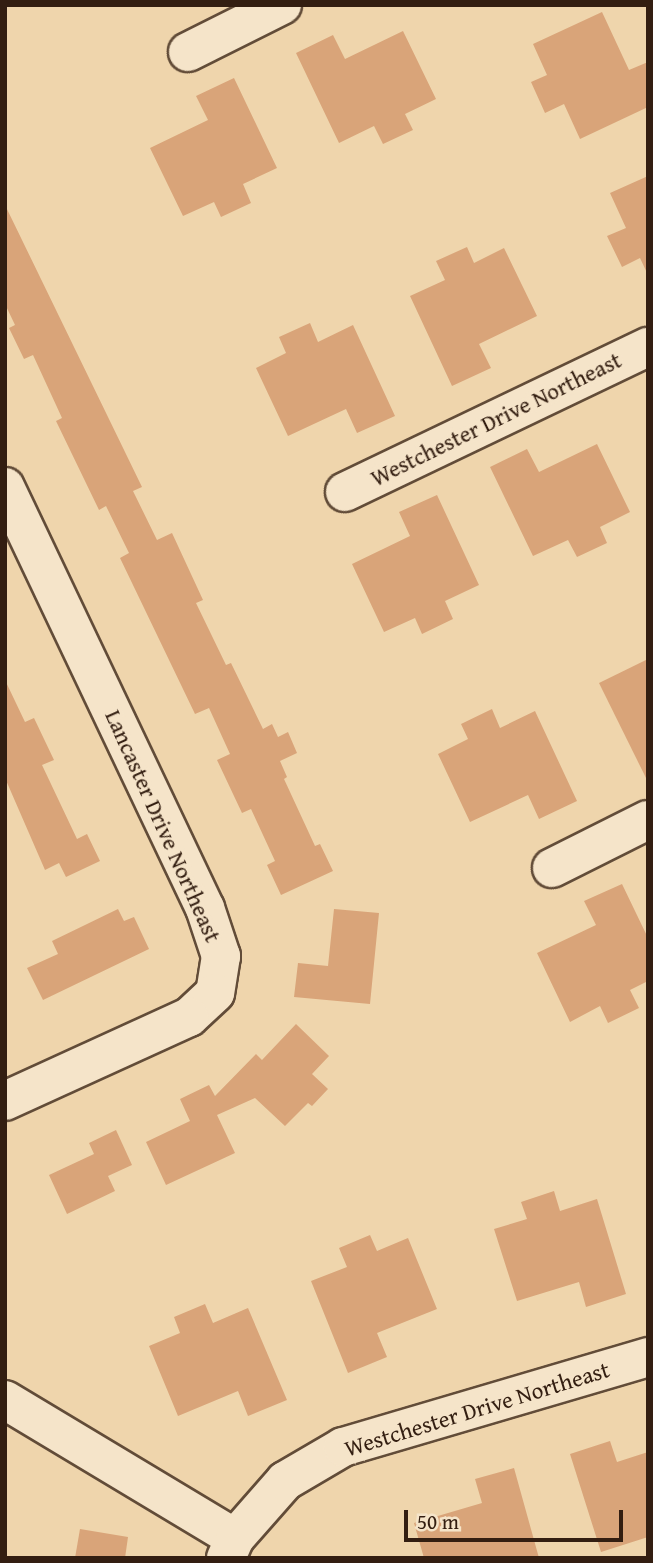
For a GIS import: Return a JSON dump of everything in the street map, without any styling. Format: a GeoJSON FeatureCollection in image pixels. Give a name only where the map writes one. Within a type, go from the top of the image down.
{"type":"FeatureCollection","features":[{"type":"Feature","properties":{"kind":"street"},"geometry":{"type":"LineString","coordinates":[[188,52],[282,5]]}},
{"type":"Feature","properties":{"kind":"street","name":"Westchester Drive Northeast"},"geometry":{"type":"LineString","coordinates":[[345,492],[648,347]]}},
{"type":"Feature","properties":{"kind":"street","name":"Lancaster Drive Northeast"},"geometry":{"type":"LineString","coordinates":[[5,487],[205,908],[221,956],[215,993],[189,1017],[5,1101]]}},
{"type":"Feature","properties":{"kind":"street"},"geometry":{"type":"LineString","coordinates":[[552,868],[648,820]]}},
{"type":"Feature","properties":{"kind":"street","name":"Westchester Drive Northeast"},"geometry":{"type":"LineString","coordinates":[[231,1548],[285,1481],[343,1447],[648,1357]]}},
{"type":"Feature","properties":{"kind":"street"},"geometry":{"type":"LineString","coordinates":[[5,1400],[231,1548]]}},
{"type":"Feature","properties":{"kind":"building"},"geometry":{"type":"Polygon","coordinates":[[[602,12],[629,70],[648,62],[648,107],[580,139],[564,104],[545,113],[531,82],[547,75],[533,44],[602,12]]]}},
{"type":"Feature","properties":{"kind":"building"},"geometry":{"type":"Polygon","coordinates":[[[403,31],[436,99],[405,114],[413,130],[383,144],[374,126],[339,143],[296,53],[333,35],[345,59],[403,31]]]}},
{"type":"Feature","properties":{"kind":"building"},"geometry":{"type":"Polygon","coordinates":[[[234,78],[277,168],[243,184],[251,203],[221,217],[214,202],[183,216],[150,148],[208,120],[196,96],[234,78]]]}},
{"type":"Feature","properties":{"kind":"building"},"geometry":{"type":"Polygon","coordinates":[[[648,176],[648,275],[640,258],[622,267],[607,236],[626,228],[610,193],[648,176]]]}},
{"type":"Feature","properties":{"kind":"building"},"geometry":{"type":"Polygon","coordinates":[[[5,205],[142,487],[133,491],[157,540],[172,533],[203,600],[196,603],[226,665],[231,663],[263,729],[272,724],[278,737],[288,732],[297,753],[280,761],[287,777],[284,779],[315,846],[320,844],[333,871],[281,895],[267,865],[275,861],[251,809],[242,813],[217,760],[230,754],[209,708],[195,714],[120,558],[129,553],[106,506],[99,510],[56,421],[62,418],[33,355],[24,359],[9,328],[15,325],[5,304],[5,205]]]}},
{"type":"Feature","properties":{"kind":"building"},"geometry":{"type":"Polygon","coordinates":[[[467,247],[474,263],[504,248],[537,316],[479,344],[491,368],[452,386],[410,296],[445,280],[436,261],[467,247]]]}},
{"type":"Feature","properties":{"kind":"building"},"geometry":{"type":"Polygon","coordinates":[[[310,323],[318,342],[353,325],[395,416],[357,433],[346,409],[288,436],[256,368],[286,353],[279,337],[310,323]]]}},
{"type":"Feature","properties":{"kind":"building"},"geometry":{"type":"Polygon","coordinates":[[[597,444],[630,512],[600,527],[607,543],[577,557],[568,540],[533,556],[490,467],[527,449],[539,472],[597,444]]]}},
{"type":"Feature","properties":{"kind":"building"},"geometry":{"type":"Polygon","coordinates":[[[437,495],[479,585],[445,601],[453,619],[422,634],[415,618],[384,632],[352,564],[410,536],[399,512],[437,495]]]}},
{"type":"Feature","properties":{"kind":"building"},"geometry":{"type":"Polygon","coordinates":[[[648,659],[648,782],[599,683],[648,659]]]}},
{"type":"Feature","properties":{"kind":"building"},"geometry":{"type":"Polygon","coordinates":[[[5,680],[25,722],[34,718],[54,760],[42,765],[77,839],[87,834],[100,861],[66,877],[59,863],[45,870],[5,778],[5,680]]]}},
{"type":"Feature","properties":{"kind":"building"},"geometry":{"type":"Polygon","coordinates":[[[492,709],[500,728],[535,711],[577,801],[539,819],[528,795],[470,822],[438,754],[468,739],[461,724],[492,709]]]}},
{"type":"Feature","properties":{"kind":"building"},"geometry":{"type":"Polygon","coordinates":[[[622,884],[648,938],[648,981],[630,990],[639,1008],[608,1023],[600,1006],[570,1022],[537,953],[596,925],[584,901],[622,884]]]}},
{"type":"Feature","properties":{"kind":"building"},"geometry":{"type":"Polygon","coordinates":[[[118,909],[124,921],[134,917],[149,949],[43,1000],[27,968],[58,954],[52,941],[118,909]]]}},
{"type":"Feature","properties":{"kind":"building"},"geometry":{"type":"Polygon","coordinates":[[[334,909],[379,913],[370,1004],[294,997],[298,963],[328,966],[334,909]]]}},
{"type":"Feature","properties":{"kind":"building"},"geometry":{"type":"Polygon","coordinates":[[[296,1024],[329,1056],[312,1074],[328,1089],[312,1106],[308,1103],[285,1126],[255,1098],[217,1115],[235,1153],[166,1185],[146,1142],[190,1121],[180,1099],[209,1085],[215,1096],[256,1054],[262,1060],[296,1024]]]}},
{"type":"Feature","properties":{"kind":"building"},"geometry":{"type":"Polygon","coordinates":[[[116,1130],[132,1165],[108,1176],[115,1191],[67,1214],[49,1175],[94,1154],[89,1143],[116,1130]]]}},
{"type":"Feature","properties":{"kind":"building"},"geometry":{"type":"Polygon","coordinates":[[[554,1191],[560,1211],[597,1199],[626,1294],[586,1307],[579,1282],[517,1301],[494,1229],[527,1219],[521,1202],[554,1191]]]}},
{"type":"Feature","properties":{"kind":"building"},"geometry":{"type":"Polygon","coordinates":[[[370,1235],[377,1251],[408,1238],[437,1309],[377,1333],[387,1357],[348,1373],[311,1281],[347,1267],[339,1248],[370,1235]]]}},
{"type":"Feature","properties":{"kind":"building"},"geometry":{"type":"Polygon","coordinates":[[[205,1304],[213,1323],[248,1308],[287,1400],[248,1416],[238,1391],[178,1416],[149,1346],[180,1333],[174,1317],[205,1304]]]}},
{"type":"Feature","properties":{"kind":"building"},"geometry":{"type":"Polygon","coordinates":[[[610,1441],[617,1462],[648,1452],[648,1537],[601,1552],[570,1454],[610,1441]]]}},
{"type":"Feature","properties":{"kind":"building"},"geometry":{"type":"Polygon","coordinates":[[[514,1468],[539,1558],[424,1558],[414,1523],[482,1503],[475,1479],[514,1468]]]}},
{"type":"Feature","properties":{"kind":"building"},"geometry":{"type":"Polygon","coordinates":[[[80,1529],[128,1537],[125,1558],[75,1558],[80,1529]]]}}]}
